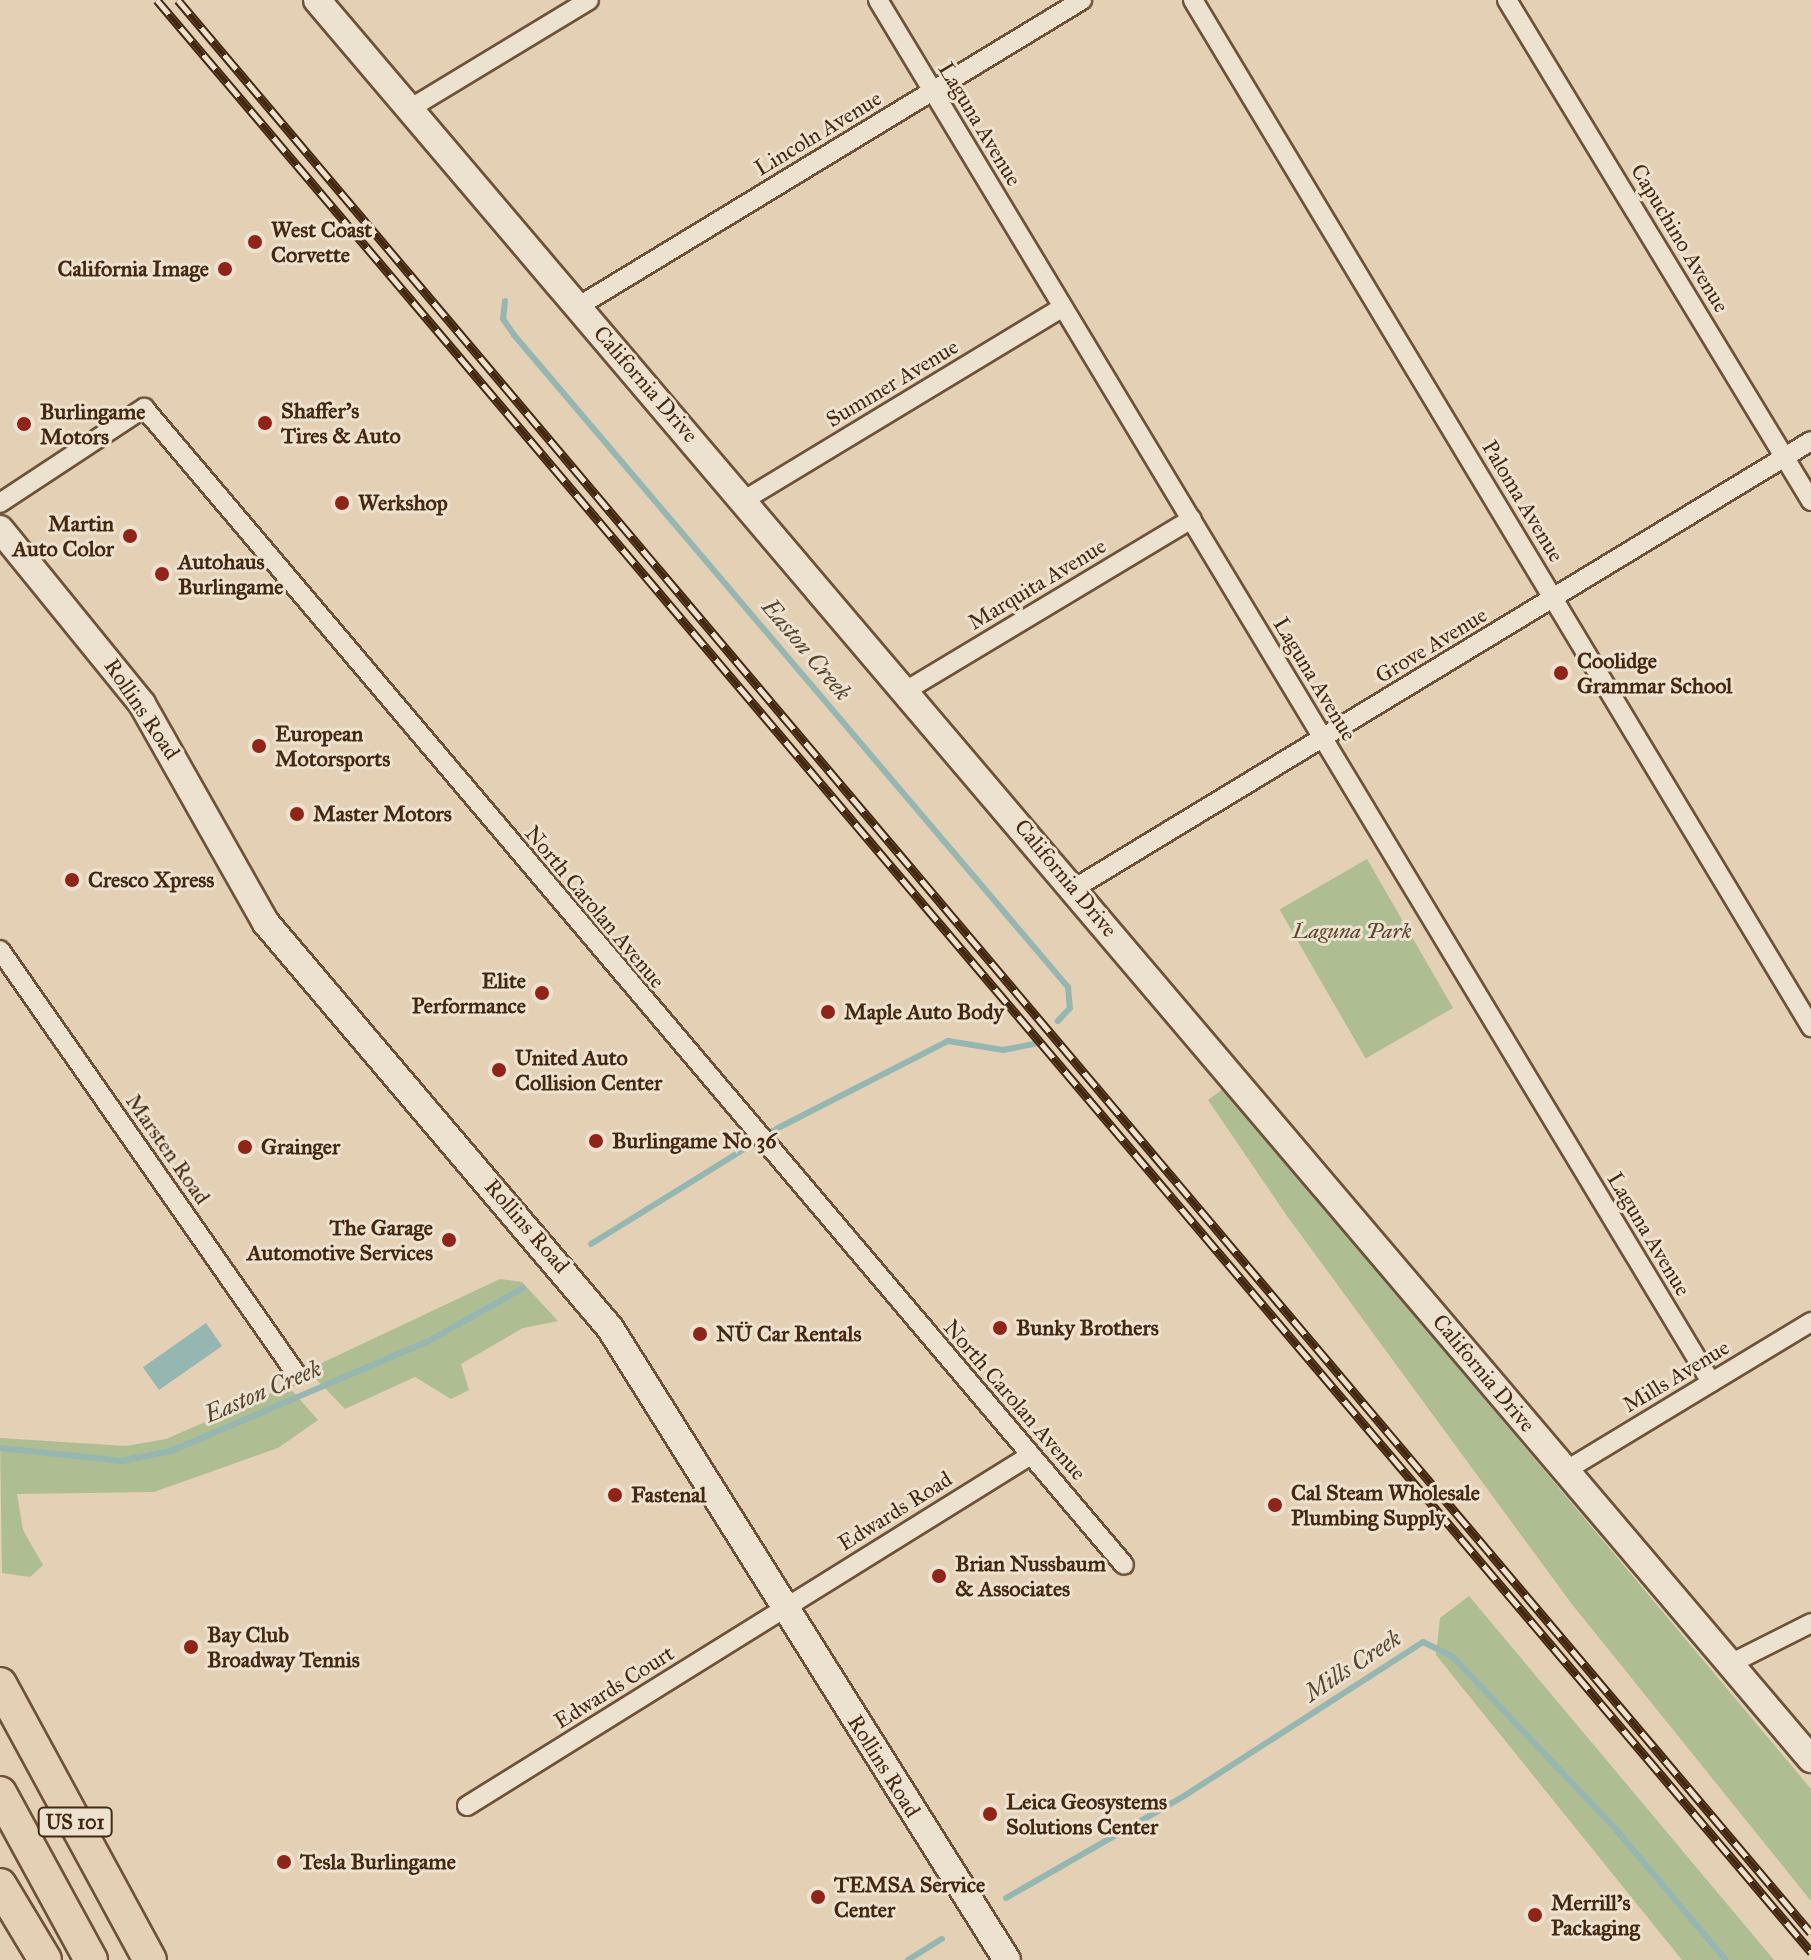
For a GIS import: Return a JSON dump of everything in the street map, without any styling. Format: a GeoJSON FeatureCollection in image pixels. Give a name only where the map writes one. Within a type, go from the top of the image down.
{"type":"FeatureCollection","features":[{"type":"Feature","properties":{"kind":"highway","name":"US 101"},"geometry":{"type":"LineString","coordinates":[[0,1684],[150,1960]]}},
{"type":"Feature","properties":{"kind":"highway","name":"US 101"},"geometry":{"type":"LineString","coordinates":[[0,1793],[91,1960]]}},
{"type":"Feature","properties":{"kind":"highway"},"geometry":{"type":"LineString","coordinates":[[0,1885],[45,1960]]}},
{"type":"Feature","properties":{"kind":"street","name":"California Drive"},"geometry":{"type":"LineString","coordinates":[[317,0],[746,499],[1811,1759]]}},
{"type":"Feature","properties":{"kind":"street"},"geometry":{"type":"LineString","coordinates":[[411,108],[589,0]]}},
{"type":"Feature","properties":{"kind":"street","name":"Laguna Avenue"},"geometry":{"type":"LineString","coordinates":[[878,0],[1711,1382]]}},
{"type":"Feature","properties":{"kind":"street","name":"Lincoln Avenue"},"geometry":{"type":"LineString","coordinates":[[579,306],[1082,0]]}},
{"type":"Feature","properties":{"kind":"street","name":"Paloma Avenue"},"geometry":{"type":"LineString","coordinates":[[1193,0],[1811,1027]]}},
{"type":"Feature","properties":{"kind":"street","name":"Capuchino Avenue"},"geometry":{"type":"LineString","coordinates":[[1507,0],[1811,501]]}},
{"type":"Feature","properties":{"kind":"street","name":"Summer Avenue"},"geometry":{"type":"LineString","coordinates":[[746,499],[1062,308]]}},
{"type":"Feature","properties":{"kind":"street","name":"North Carolan Avenue"},"geometry":{"type":"LineString","coordinates":[[0,503],[144,408],[748,1126],[1124,1565]]}},
{"type":"Feature","properties":{"kind":"street","name":"Grove Avenue"},"geometry":{"type":"LineString","coordinates":[[1075,888],[1811,441]]}},
{"type":"Feature","properties":{"kind":"street","name":"Marquita Avenue"},"geometry":{"type":"LineString","coordinates":[[907,690],[1192,519]]}},
{"type":"Feature","properties":{"kind":"street","name":"Rollins Road"},"geometry":{"type":"LineString","coordinates":[[0,529],[142,704],[266,923],[610,1328],[1007,1960]]}},
{"type":"Feature","properties":{"kind":"street","name":"Marsten Road"},"geometry":{"type":"LineString","coordinates":[[0,950],[297,1375]]}},
{"type":"Feature","properties":{"kind":"street","name":"Mills Avenue"},"geometry":{"type":"LineString","coordinates":[[1565,1471],[1811,1322]]}},
{"type":"Feature","properties":{"kind":"street","name":"Edwards Road"},"geometry":{"type":"LineString","coordinates":[[786,1607],[1031,1455]]}},
{"type":"Feature","properties":{"kind":"street","name":"Edwards Court"},"geometry":{"type":"LineString","coordinates":[[467,1806],[786,1607]]}},
{"type":"Feature","properties":{"kind":"street"},"geometry":{"type":"LineString","coordinates":[[1730,1664],[1811,1623]]}},
{"type":"Feature","properties":{"kind":"green space","name":"Laguna Park"},"geometry":{"type":"Polygon","coordinates":[[[1367,859],[1453,1008],[1366,1058],[1280,909],[1367,859]]]}},
{"type":"Feature","properties":{"kind":"green space"},"geometry":{"type":"Polygon","coordinates":[[[1224,1088],[1811,1789],[1811,1901],[1571,1603],[1287,1216],[1208,1100],[1224,1088]]]}},
{"type":"Feature","properties":{"kind":"green space"},"geometry":{"type":"Polygon","coordinates":[[[500,1279],[522,1282],[558,1321],[523,1328],[461,1364],[469,1390],[451,1399],[415,1377],[345,1409],[315,1378],[311,1368],[500,1279]]]}},
{"type":"Feature","properties":{"kind":"green space"},"geometry":{"type":"Polygon","coordinates":[[[288,1386],[318,1420],[278,1448],[154,1492],[17,1494],[23,1530],[43,1565],[30,1577],[2,1573],[0,1438],[126,1446],[166,1439],[288,1386]]]}},
{"type":"Feature","properties":{"kind":"green space"},"geometry":{"type":"Polygon","coordinates":[[[1469,1596],[1774,1960],[1682,1960],[1436,1655],[1440,1618],[1469,1596]]]}},
{"type":"Feature","properties":{"kind":"water"},"geometry":{"type":"Polygon","coordinates":[[[206,1323],[222,1346],[159,1390],[143,1367],[206,1323]]]}},
{"type":"Feature","properties":{"kind":"waterway","name":"Easton Creek"},"geometry":{"type":"LineString","coordinates":[[505,301],[503,319],[514,335],[1068,987],[1070,1008],[1058,1021]]}},
{"type":"Feature","properties":{"kind":"waterway","name":"Easton Creek"},"geometry":{"type":"LineString","coordinates":[[591,1244],[780,1127],[948,1041],[1003,1050],[1034,1044]]}},
{"type":"Feature","properties":{"kind":"waterway","name":"Easton Creek"},"geometry":{"type":"LineString","coordinates":[[0,1448],[122,1461],[171,1451],[427,1342],[523,1288]]}},
{"type":"Feature","properties":{"kind":"waterway","name":"Mills Creek"},"geometry":{"type":"LineString","coordinates":[[1006,1898],[1184,1796],[1423,1642],[1452,1656],[1613,1826],[1726,1960]]}},
{"type":"Feature","properties":{"kind":"waterway","name":"Mills Creek"},"geometry":{"type":"LineString","coordinates":[[908,1960],[942,1939]]}},
{"type":"Feature","properties":{"kind":"railway"},"geometry":{"type":"LineString","coordinates":[[157,0],[1811,1952]]}},
{"type":"Feature","properties":{"kind":"railway"},"geometry":{"type":"LineString","coordinates":[[178,0],[1811,1933]]}},
{"type":"Feature","properties":{"kind":"place","name":"West Coast Corvette"},"geometry":{"type":"Point","coordinates":[255,242]}},
{"type":"Feature","properties":{"kind":"place","name":"California Image"},"geometry":{"type":"Point","coordinates":[225,269]}},
{"type":"Feature","properties":{"kind":"place","name":"Shaffer’s Tires & Auto"},"geometry":{"type":"Point","coordinates":[265,423]}},
{"type":"Feature","properties":{"kind":"place","name":"Burlingame Motors"},"geometry":{"type":"Point","coordinates":[24,424]}},
{"type":"Feature","properties":{"kind":"place","name":"Werkshop"},"geometry":{"type":"Point","coordinates":[342,503]}},
{"type":"Feature","properties":{"kind":"place","name":"Martin Auto Color"},"geometry":{"type":"Point","coordinates":[130,536]}},
{"type":"Feature","properties":{"kind":"place","name":"Autohaus Burlingame"},"geometry":{"type":"Point","coordinates":[162,574]}},
{"type":"Feature","properties":{"kind":"place","name":"Coolidge Grammar School"},"geometry":{"type":"Point","coordinates":[1561,673]}},
{"type":"Feature","properties":{"kind":"place","name":"European Motorsports"},"geometry":{"type":"Point","coordinates":[259,746]}},
{"type":"Feature","properties":{"kind":"place","name":"Master Motors"},"geometry":{"type":"Point","coordinates":[297,814]}},
{"type":"Feature","properties":{"kind":"place","name":"Cresco Xpress"},"geometry":{"type":"Point","coordinates":[72,880]}},
{"type":"Feature","properties":{"kind":"place","name":"Elite Performance"},"geometry":{"type":"Point","coordinates":[542,993]}},
{"type":"Feature","properties":{"kind":"place","name":"Maple Auto Body"},"geometry":{"type":"Point","coordinates":[828,1012]}},
{"type":"Feature","properties":{"kind":"place","name":"United Auto Collision Center"},"geometry":{"type":"Point","coordinates":[499,1070]}},
{"type":"Feature","properties":{"kind":"place","name":"Burlingame No 36"},"geometry":{"type":"Point","coordinates":[596,1141]}},
{"type":"Feature","properties":{"kind":"place","name":"Grainger"},"geometry":{"type":"Point","coordinates":[245,1147]}},
{"type":"Feature","properties":{"kind":"place","name":"The Garage Automotive Services"},"geometry":{"type":"Point","coordinates":[449,1240]}},
{"type":"Feature","properties":{"kind":"place","name":"Bunky Brothers"},"geometry":{"type":"Point","coordinates":[1000,1328]}},
{"type":"Feature","properties":{"kind":"place","name":"NÜ Car Rentals"},"geometry":{"type":"Point","coordinates":[700,1334]}},
{"type":"Feature","properties":{"kind":"place","name":"Fastenal"},"geometry":{"type":"Point","coordinates":[615,1495]}},
{"type":"Feature","properties":{"kind":"place","name":"Cal Steam Wholesale Plumbing Supply"},"geometry":{"type":"Point","coordinates":[1275,1505]}},
{"type":"Feature","properties":{"kind":"place","name":"Brian Nussbaum & Associates"},"geometry":{"type":"Point","coordinates":[939,1576]}},
{"type":"Feature","properties":{"kind":"place","name":"Bay Club Broadway Tennis"},"geometry":{"type":"Point","coordinates":[191,1647]}},
{"type":"Feature","properties":{"kind":"place","name":"Leica Geosystems Solutions Center"},"geometry":{"type":"Point","coordinates":[990,1814]}},
{"type":"Feature","properties":{"kind":"place","name":"Tesla Burlingame"},"geometry":{"type":"Point","coordinates":[284,1862]}},
{"type":"Feature","properties":{"kind":"place","name":"TEMSA Service Center"},"geometry":{"type":"Point","coordinates":[818,1897]}},
{"type":"Feature","properties":{"kind":"place","name":"Merrill’s Packaging"},"geometry":{"type":"Point","coordinates":[1535,1915]}}]}
